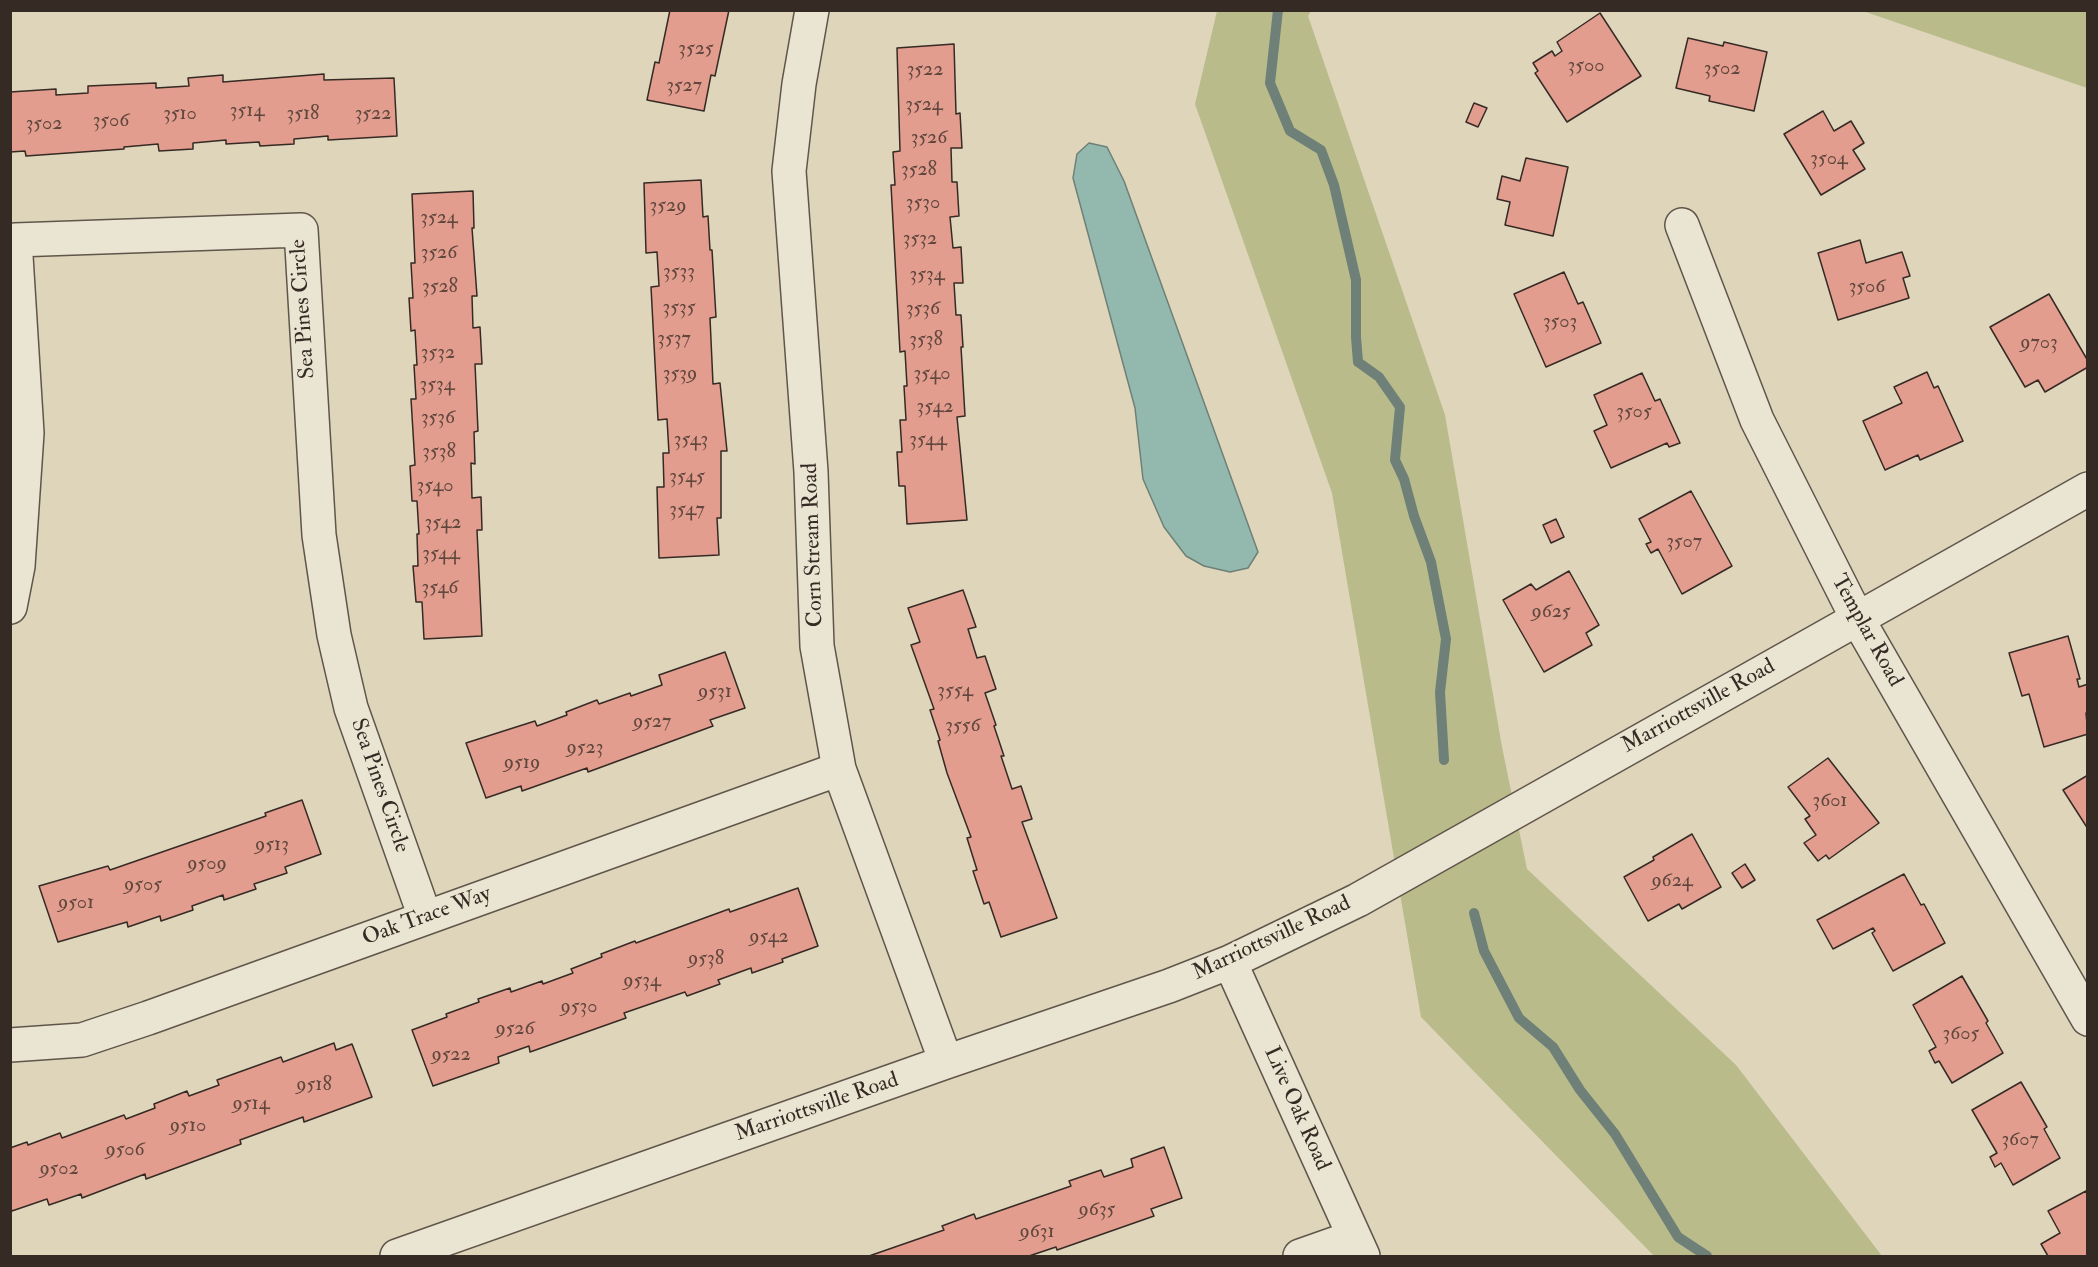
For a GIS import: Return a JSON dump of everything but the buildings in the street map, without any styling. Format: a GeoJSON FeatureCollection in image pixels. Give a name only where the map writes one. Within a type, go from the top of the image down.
{"type":"FeatureCollection","features":[{"type":"Feature","properties":{"kind":"street","name":"Corn Stream Road"},"geometry":{"type":"LineString","coordinates":[[812,10],[799,84],[789,171],[811,472],[818,646],[840,769],[946,1062]]}},
{"type":"Feature","properties":{"kind":"street","name":"Templar Road"},"geometry":{"type":"LineString","coordinates":[[1682,225],[1757,420],[1857,618],[2088,1020]]}},
{"type":"Feature","properties":{"kind":"street","name":"Sea Pines Circle"},"geometry":{"type":"LineString","coordinates":[[10,607],[18,566],[27,433],[15,240],[301,230],[319,535],[334,635],[351,708],[425,917]]}},
{"type":"Feature","properties":{"kind":"street","name":"Marriottsville Road"},"geometry":{"type":"LineString","coordinates":[[397,1257],[946,1062],[1169,987],[1230,962],[1358,900],[2088,489]]}},
{"type":"Feature","properties":{"kind":"street","name":"Oak Trace Way"},"geometry":{"type":"LineString","coordinates":[[10,1045],[82,1040],[840,769]]}},
{"type":"Feature","properties":{"kind":"street","name":"Live Oak Road"},"geometry":{"type":"LineString","coordinates":[[1230,962],[1359,1247]]}},
{"type":"Feature","properties":{"kind":"street"},"geometry":{"type":"LineString","coordinates":[[1300,1257],[1359,1247]]}},
{"type":"Feature","properties":{"kind":"green space"},"geometry":{"type":"Polygon","coordinates":[[[1217,11],[1311,11],[1308,16],[1445,415],[1502,747],[1527,869],[1736,1065],[1882,1256],[1654,1256],[1421,1017],[1332,493],[1195,104],[1217,11]]]}},
{"type":"Feature","properties":{"kind":"green space"},"geometry":{"type":"Polygon","coordinates":[[[1863,11],[2087,11],[2087,88],[1863,11]]]}},
{"type":"Feature","properties":{"kind":"water"},"geometry":{"type":"Polygon","coordinates":[[[1089,143],[1107,147],[1124,181],[1258,552],[1248,568],[1230,572],[1204,566],[1186,556],[1164,527],[1143,479],[1135,408],[1073,178],[1077,154],[1089,143]]]}},
{"type":"Feature","properties":{"kind":"waterway"},"geometry":{"type":"LineString","coordinates":[[1278,10],[1270,83],[1290,131],[1321,150],[1334,185],[1356,280],[1358,362],[1379,377],[1400,407],[1395,460],[1404,479],[1414,516],[1431,562],[1446,639],[1440,692],[1444,760]]}},
{"type":"Feature","properties":{"kind":"waterway"},"geometry":{"type":"LineString","coordinates":[[1474,913],[1484,951],[1519,1018],[1553,1047],[1580,1090],[1615,1134],[1678,1237],[1707,1256]]}}]}
